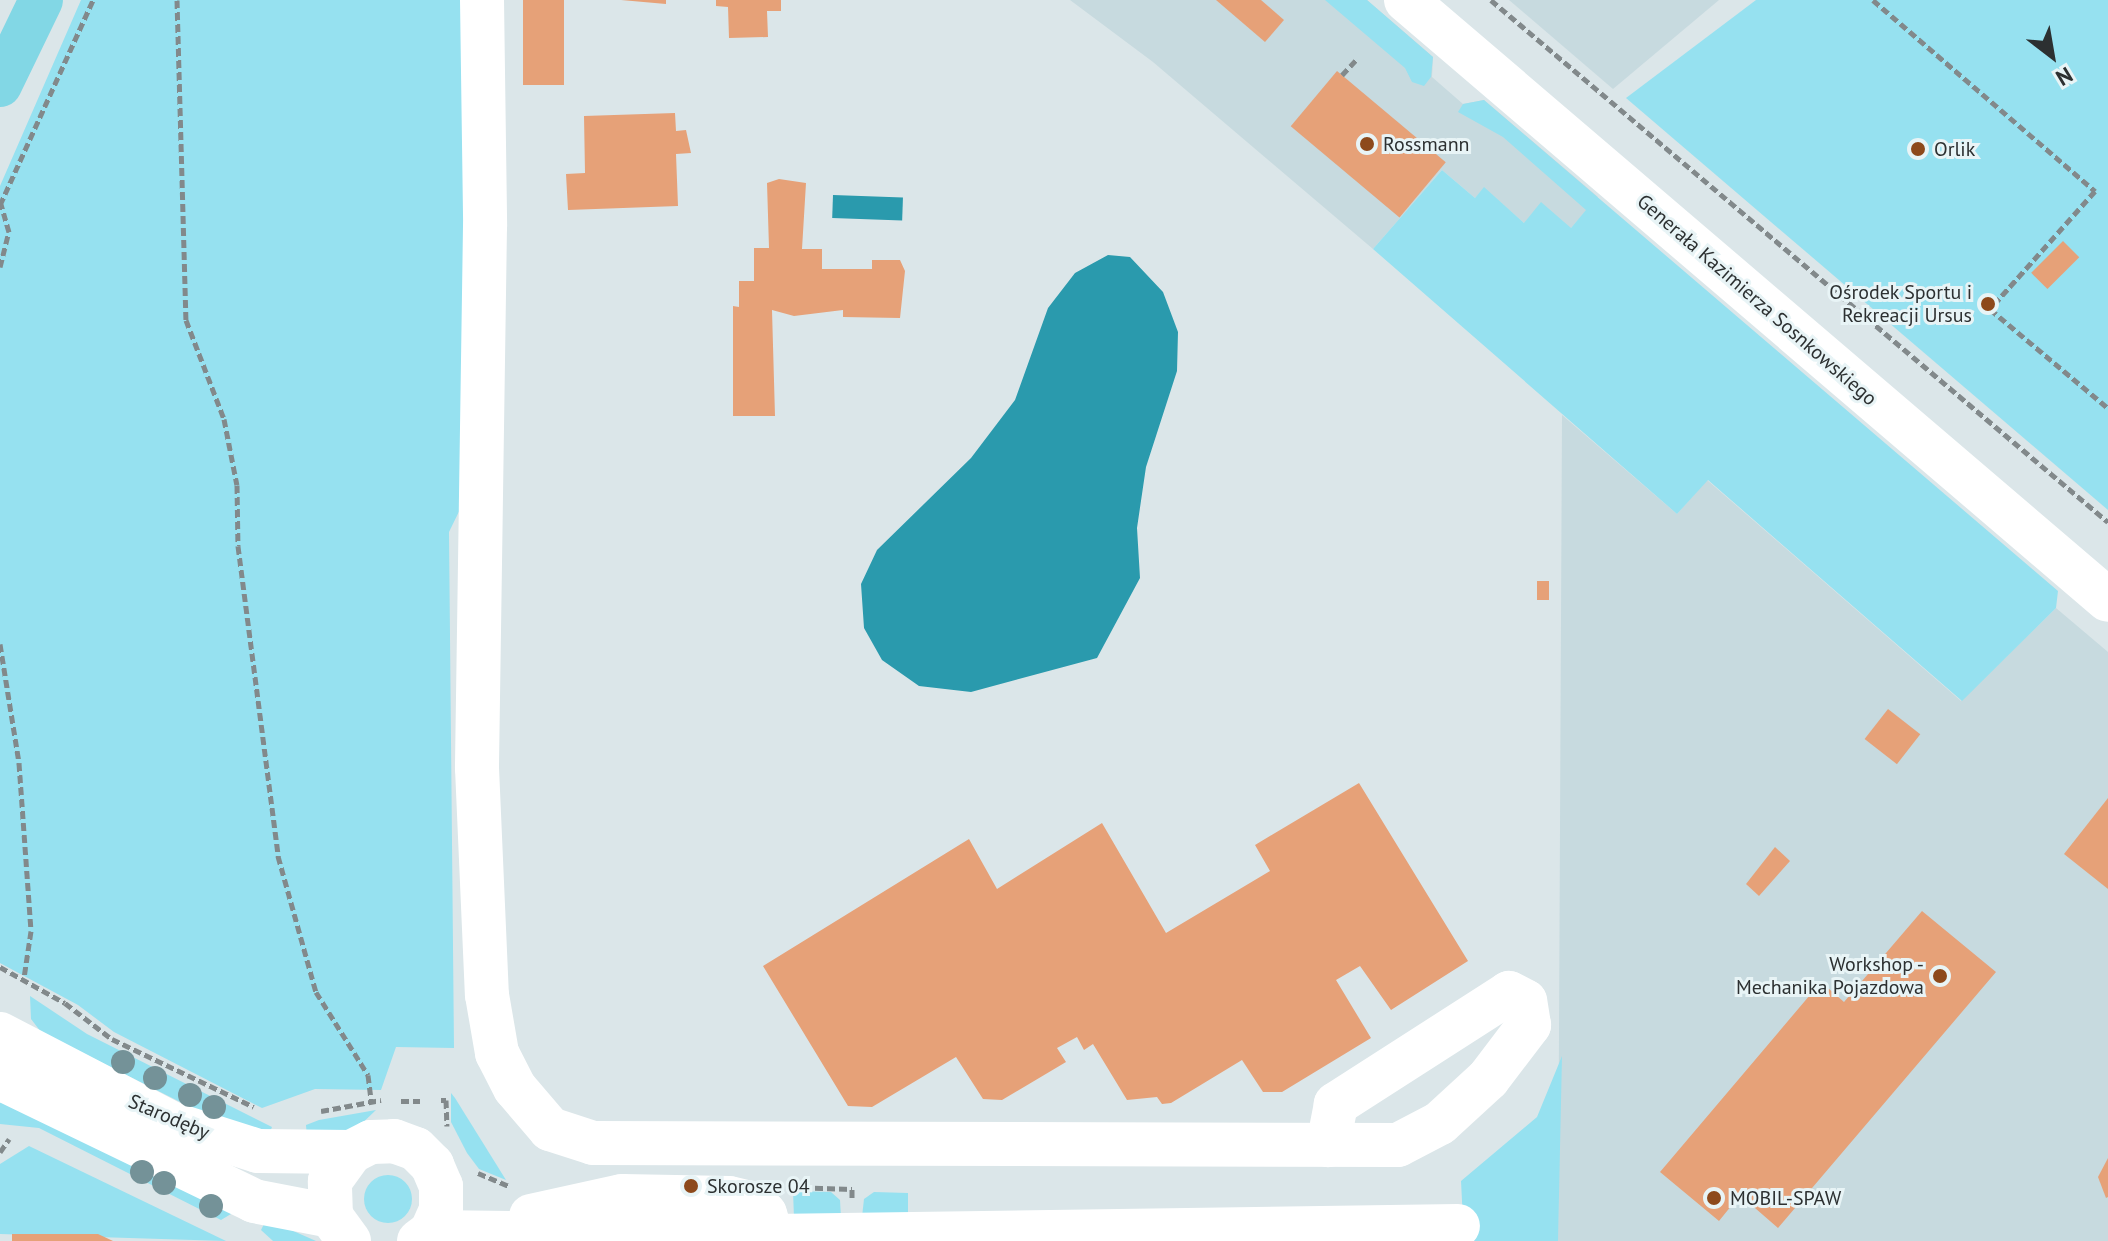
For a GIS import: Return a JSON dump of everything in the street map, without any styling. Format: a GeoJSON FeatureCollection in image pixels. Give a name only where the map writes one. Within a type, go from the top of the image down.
{"type":"FeatureCollection","features":[{"type":"Feature","properties":{"kind":"main road"},"geometry":{"type":"LineString","coordinates":[[0,85],[41,0]]}},
{"type":"Feature","properties":{"kind":"street"},"geometry":{"type":"LineString","coordinates":[[482,0],[485,226],[477,768],[487,995],[497,1053],[515,1088],[550,1129],[593,1143],[1328,1145],[1398,1145],[1413,1140],[1440,1123],[1488,1079],[1529,1025],[1525,1001],[1509,993],[1336,1104],[1328,1145]]}},
{"type":"Feature","properties":{"kind":"street","name":"Generała Kazimierza Sosnkowskiego"},"geometry":{"type":"LineString","coordinates":[[1406,0],[2108,600]]}},
{"type":"Feature","properties":{"kind":"street"},"geometry":{"type":"LineString","coordinates":[[1453,1028],[1488,1079]]}},
{"type":"Feature","properties":{"kind":"street","name":"Starodęby"},"geometry":{"type":"LineString","coordinates":[[0,1034],[173,1124],[258,1151],[351,1152],[382,1141],[416,1149],[432,1165],[441,1186]]}},
{"type":"Feature","properties":{"kind":"street","name":"Starodęby"},"geometry":{"type":"LineString","coordinates":[[0,1078],[254,1201],[340,1228]]}},
{"type":"Feature","properties":{"kind":"street"},"geometry":{"type":"LineString","coordinates":[[340,1228],[330,1181],[351,1152]]}},
{"type":"Feature","properties":{"kind":"street"},"geometry":{"type":"LineString","coordinates":[[425,1236],[441,1210],[441,1186],[527,1214]]}},
{"type":"Feature","properties":{"kind":"street"},"geometry":{"type":"LineString","coordinates":[[425,1236],[622,1196],[729,1198],[755,1204],[765,1214],[772,1239],[1458,1226]]}},
{"type":"Feature","properties":{"kind":"path"},"geometry":{"type":"LineString","coordinates":[[0,267],[9,232],[0,204],[93,0]]}},
{"type":"Feature","properties":{"kind":"path"},"geometry":{"type":"LineString","coordinates":[[177,0],[186,320],[224,419],[237,485],[238,546],[278,856],[316,992],[368,1075],[371,1100]]}},
{"type":"Feature","properties":{"kind":"path"},"geometry":{"type":"LineString","coordinates":[[1491,0],[2108,522]]}},
{"type":"Feature","properties":{"kind":"path"},"geometry":{"type":"LineString","coordinates":[[1873,0],[2095,191],[1990,309],[2108,408]]}},
{"type":"Feature","properties":{"kind":"path"},"geometry":{"type":"LineString","coordinates":[[1342,75],[1357,59]]}},
{"type":"Feature","properties":{"kind":"path"},"geometry":{"type":"LineString","coordinates":[[0,644],[19,763],[31,931],[24,978]]}},
{"type":"Feature","properties":{"kind":"path"},"geometry":{"type":"LineString","coordinates":[[0,967],[24,978],[112,1039],[264,1111]]}},
{"type":"Feature","properties":{"kind":"path"},"geometry":{"type":"LineString","coordinates":[[314,1113],[381,1100]]}},
{"type":"Feature","properties":{"kind":"path"},"geometry":{"type":"LineString","coordinates":[[400,1101],[420,1101]]}},
{"type":"Feature","properties":{"kind":"path"},"geometry":{"type":"LineString","coordinates":[[0,1152],[9,1139]]}},
{"type":"Feature","properties":{"kind":"path"},"geometry":{"type":"LineString","coordinates":[[495,1183],[527,1214]]}},
{"type":"Feature","properties":{"kind":"shaded area"},"geometry":{"type":"Polygon","coordinates":[[[81,0],[465,0],[470,489],[449,532],[454,1048],[396,1047],[381,1090],[315,1089],[262,1108],[114,1032],[78,1005],[0,963],[0,186],[81,0]]]}},
{"type":"Feature","properties":{"kind":"shaded area"},"geometry":{"type":"Polygon","coordinates":[[[1070,0],[1367,0],[1433,57],[1432,77],[1463,104],[1484,100],[1598,197],[1571,228],[1524,223],[1484,188],[1475,198],[1442,170],[1373,249],[1153,62],[1070,0]]]}},
{"type":"Feature","properties":{"kind":"shaded area"},"geometry":{"type":"Polygon","coordinates":[[[1325,0],[1367,0],[1433,57],[1431,77],[1424,86],[1412,82],[1405,68],[1325,0]]]}},
{"type":"Feature","properties":{"kind":"shaded area"},"geometry":{"type":"Polygon","coordinates":[[[1509,0],[1719,0],[1613,89],[1509,0]]]}},
{"type":"Feature","properties":{"kind":"shaded area","name":"Ośrodek Sportu i Rekreacji Ursus"},"geometry":{"type":"Polygon","coordinates":[[[1756,0],[2108,0],[2108,510],[1626,98],[1756,0]]]}},
{"type":"Feature","properties":{"kind":"shaded area"},"geometry":{"type":"Polygon","coordinates":[[[1484,100],[2058,591],[2056,608],[1962,701],[1708,480],[1677,514],[1373,249],[1442,170],[1475,198],[1484,187],[1524,223],[1541,202],[1571,228],[1586,210],[1503,137],[1458,112],[1463,104],[1484,100]]]}},
{"type":"Feature","properties":{"kind":"shaded area"},"geometry":{"type":"Polygon","coordinates":[[[833,195],[903,197],[902,220],[832,218],[833,195]]]}},
{"type":"Feature","properties":{"kind":"shaded area"},"geometry":{"type":"Polygon","coordinates":[[[1108,255],[1130,257],[1163,292],[1178,332],[1177,371],[1146,467],[1137,528],[1140,578],[1097,658],[971,692],[919,686],[882,660],[864,628],[861,584],[877,550],[971,458],[1015,400],[1048,308],[1075,273],[1108,255]]]}},
{"type":"Feature","properties":{"kind":"shaded area"},"geometry":{"type":"Polygon","coordinates":[[[1562,415],[1677,514],[1707,480],[1961,701],[2056,608],[2108,652],[2108,1241],[1558,1241],[1562,415]]]}},
{"type":"Feature","properties":{"kind":"shaded area"},"geometry":{"type":"Polygon","coordinates":[[[30,996],[87,1034],[272,1127],[270,1132],[198,1111],[41,1032],[31,1019],[30,996]]]}},
{"type":"Feature","properties":{"kind":"shaded area"},"geometry":{"type":"Polygon","coordinates":[[[1562,1056],[1558,1241],[1464,1241],[1461,1181],[1537,1117],[1562,1056]]]}},
{"type":"Feature","properties":{"kind":"shaded area"},"geometry":{"type":"Polygon","coordinates":[[[451,1093],[506,1180],[479,1169],[467,1153],[451,1122],[451,1093]]]}},
{"type":"Feature","properties":{"kind":"shaded area"},"geometry":{"type":"Polygon","coordinates":[[[6,1099],[236,1211],[221,1220],[39,1128],[0,1124],[0,1103],[6,1099]]]}},
{"type":"Feature","properties":{"kind":"shaded area"},"geometry":{"type":"Polygon","coordinates":[[[376,1110],[351,1134],[307,1138],[306,1125],[376,1110]]]}},
{"type":"Feature","properties":{"kind":"shaded area"},"geometry":{"type":"Polygon","coordinates":[[[29,1146],[226,1241],[0,1234],[0,1164],[29,1146]]]}},
{"type":"Feature","properties":{"kind":"shaded area"},"geometry":{"type":"Polygon","coordinates":[[[388,1175],[405,1182],[412,1199],[405,1216],[388,1223],[371,1216],[364,1199],[371,1182],[388,1175]]]}},
{"type":"Feature","properties":{"kind":"shaded area"},"geometry":{"type":"Polygon","coordinates":[[[793,1191],[831,1192],[840,1200],[841,1218],[794,1218],[793,1191]]]}},
{"type":"Feature","properties":{"kind":"shaded area"},"geometry":{"type":"Polygon","coordinates":[[[874,1192],[908,1193],[908,1218],[862,1217],[864,1199],[874,1192]]]}},
{"type":"Feature","properties":{"kind":"shaded area"},"geometry":{"type":"Polygon","coordinates":[[[265,1222],[316,1241],[273,1241],[261,1230],[265,1222]]]}},
{"type":"Feature","properties":{"kind":"building"},"geometry":{"type":"Polygon","coordinates":[[[523,0],[564,0],[564,85],[523,85],[523,0]]]}},
{"type":"Feature","properties":{"kind":"building"},"geometry":{"type":"Polygon","coordinates":[[[621,0],[666,0],[666,4],[621,0]]]}},
{"type":"Feature","properties":{"kind":"building"},"geometry":{"type":"Polygon","coordinates":[[[716,0],[781,0],[781,11],[767,11],[768,37],[729,38],[728,7],[716,6],[716,0]]]}},
{"type":"Feature","properties":{"kind":"building"},"geometry":{"type":"Polygon","coordinates":[[[1216,0],[1261,0],[1284,20],[1265,42],[1216,0]]]}},
{"type":"Feature","properties":{"kind":"building","name":"Rossmann"},"geometry":{"type":"Polygon","coordinates":[[[1337,71],[1446,162],[1399,217],[1291,126],[1337,71]]]}},
{"type":"Feature","properties":{"kind":"building"},"geometry":{"type":"Polygon","coordinates":[[[675,113],[676,131],[686,130],[691,153],[676,154],[678,206],[568,210],[566,174],[585,173],[584,116],[675,113]]]}},
{"type":"Feature","properties":{"kind":"building"},"geometry":{"type":"Polygon","coordinates":[[[779,179],[806,183],[802,249],[822,249],[822,269],[872,269],[872,260],[900,260],[905,271],[900,318],[843,317],[843,310],[794,316],[772,310],[775,416],[733,416],[733,306],[739,307],[739,281],[754,281],[754,248],[769,248],[767,183],[779,179]]]}},
{"type":"Feature","properties":{"kind":"building"},"geometry":{"type":"Polygon","coordinates":[[[2063,241],[2079,257],[2047,289],[2031,273],[2063,241]]]}},
{"type":"Feature","properties":{"kind":"building"},"geometry":{"type":"Polygon","coordinates":[[[1537,581],[1549,581],[1549,600],[1537,600],[1537,581]]]}},
{"type":"Feature","properties":{"kind":"building"},"geometry":{"type":"Polygon","coordinates":[[[1888,709],[1920,734],[1897,764],[1865,739],[1888,709]]]}},
{"type":"Feature","properties":{"kind":"building"},"geometry":{"type":"Polygon","coordinates":[[[1359,783],[1468,961],[1391,1010],[1360,966],[1336,980],[1371,1038],[1282,1092],[1263,1092],[1242,1060],[1171,1103],[1162,1104],[1157,1097],[1127,1100],[1093,1044],[1084,1050],[1077,1037],[1057,1048],[1066,1062],[1002,1100],[983,1099],[956,1057],[872,1107],[848,1106],[763,966],[969,839],[997,889],[1102,823],[1166,933],[1270,871],[1255,845],[1359,783]]]}},
{"type":"Feature","properties":{"kind":"building"},"geometry":{"type":"Polygon","coordinates":[[[2108,798],[2108,889],[2064,854],[2108,798]]]}},
{"type":"Feature","properties":{"kind":"building"},"geometry":{"type":"Polygon","coordinates":[[[1775,847],[1790,861],[1759,896],[1746,884],[1775,847]]]}},
{"type":"Feature","properties":{"kind":"building"},"geometry":{"type":"Polygon","coordinates":[[[1922,911],[1996,972],[1778,1228],[1740,1195],[1719,1221],[1660,1172],[1821,982],[1844,1002],[1922,911]]]}},
{"type":"Feature","properties":{"kind":"building"},"geometry":{"type":"Polygon","coordinates":[[[2108,1158],[2108,1197],[2106,1198],[2098,1177],[2108,1158]]]}},
{"type":"Feature","properties":{"kind":"building"},"geometry":{"type":"Polygon","coordinates":[[[12,1234],[98,1234],[113,1241],[12,1241],[12,1234]]]}},
{"type":"Feature","properties":{"kind":"place","name":"Rossmann"},"geometry":{"type":"Point","coordinates":[1367,144]}},
{"type":"Feature","properties":{"kind":"place","name":"Orlik"},"geometry":{"type":"Point","coordinates":[1918,149]}},
{"type":"Feature","properties":{"kind":"place","name":"Ośrodek Sportu i Rekreacji Ursus"},"geometry":{"type":"Point","coordinates":[1988,304]}},
{"type":"Feature","properties":{"kind":"place","name":"Workshop - Mechanika Pojazdowa"},"geometry":{"type":"Point","coordinates":[1940,976]}},
{"type":"Feature","properties":{"kind":"place","name":"Skorosze 04"},"geometry":{"type":"Point","coordinates":[691,1186]}},
{"type":"Feature","properties":{"kind":"place","name":"MOBIL-SPAW"},"geometry":{"type":"Point","coordinates":[1714,1198]}}]}
